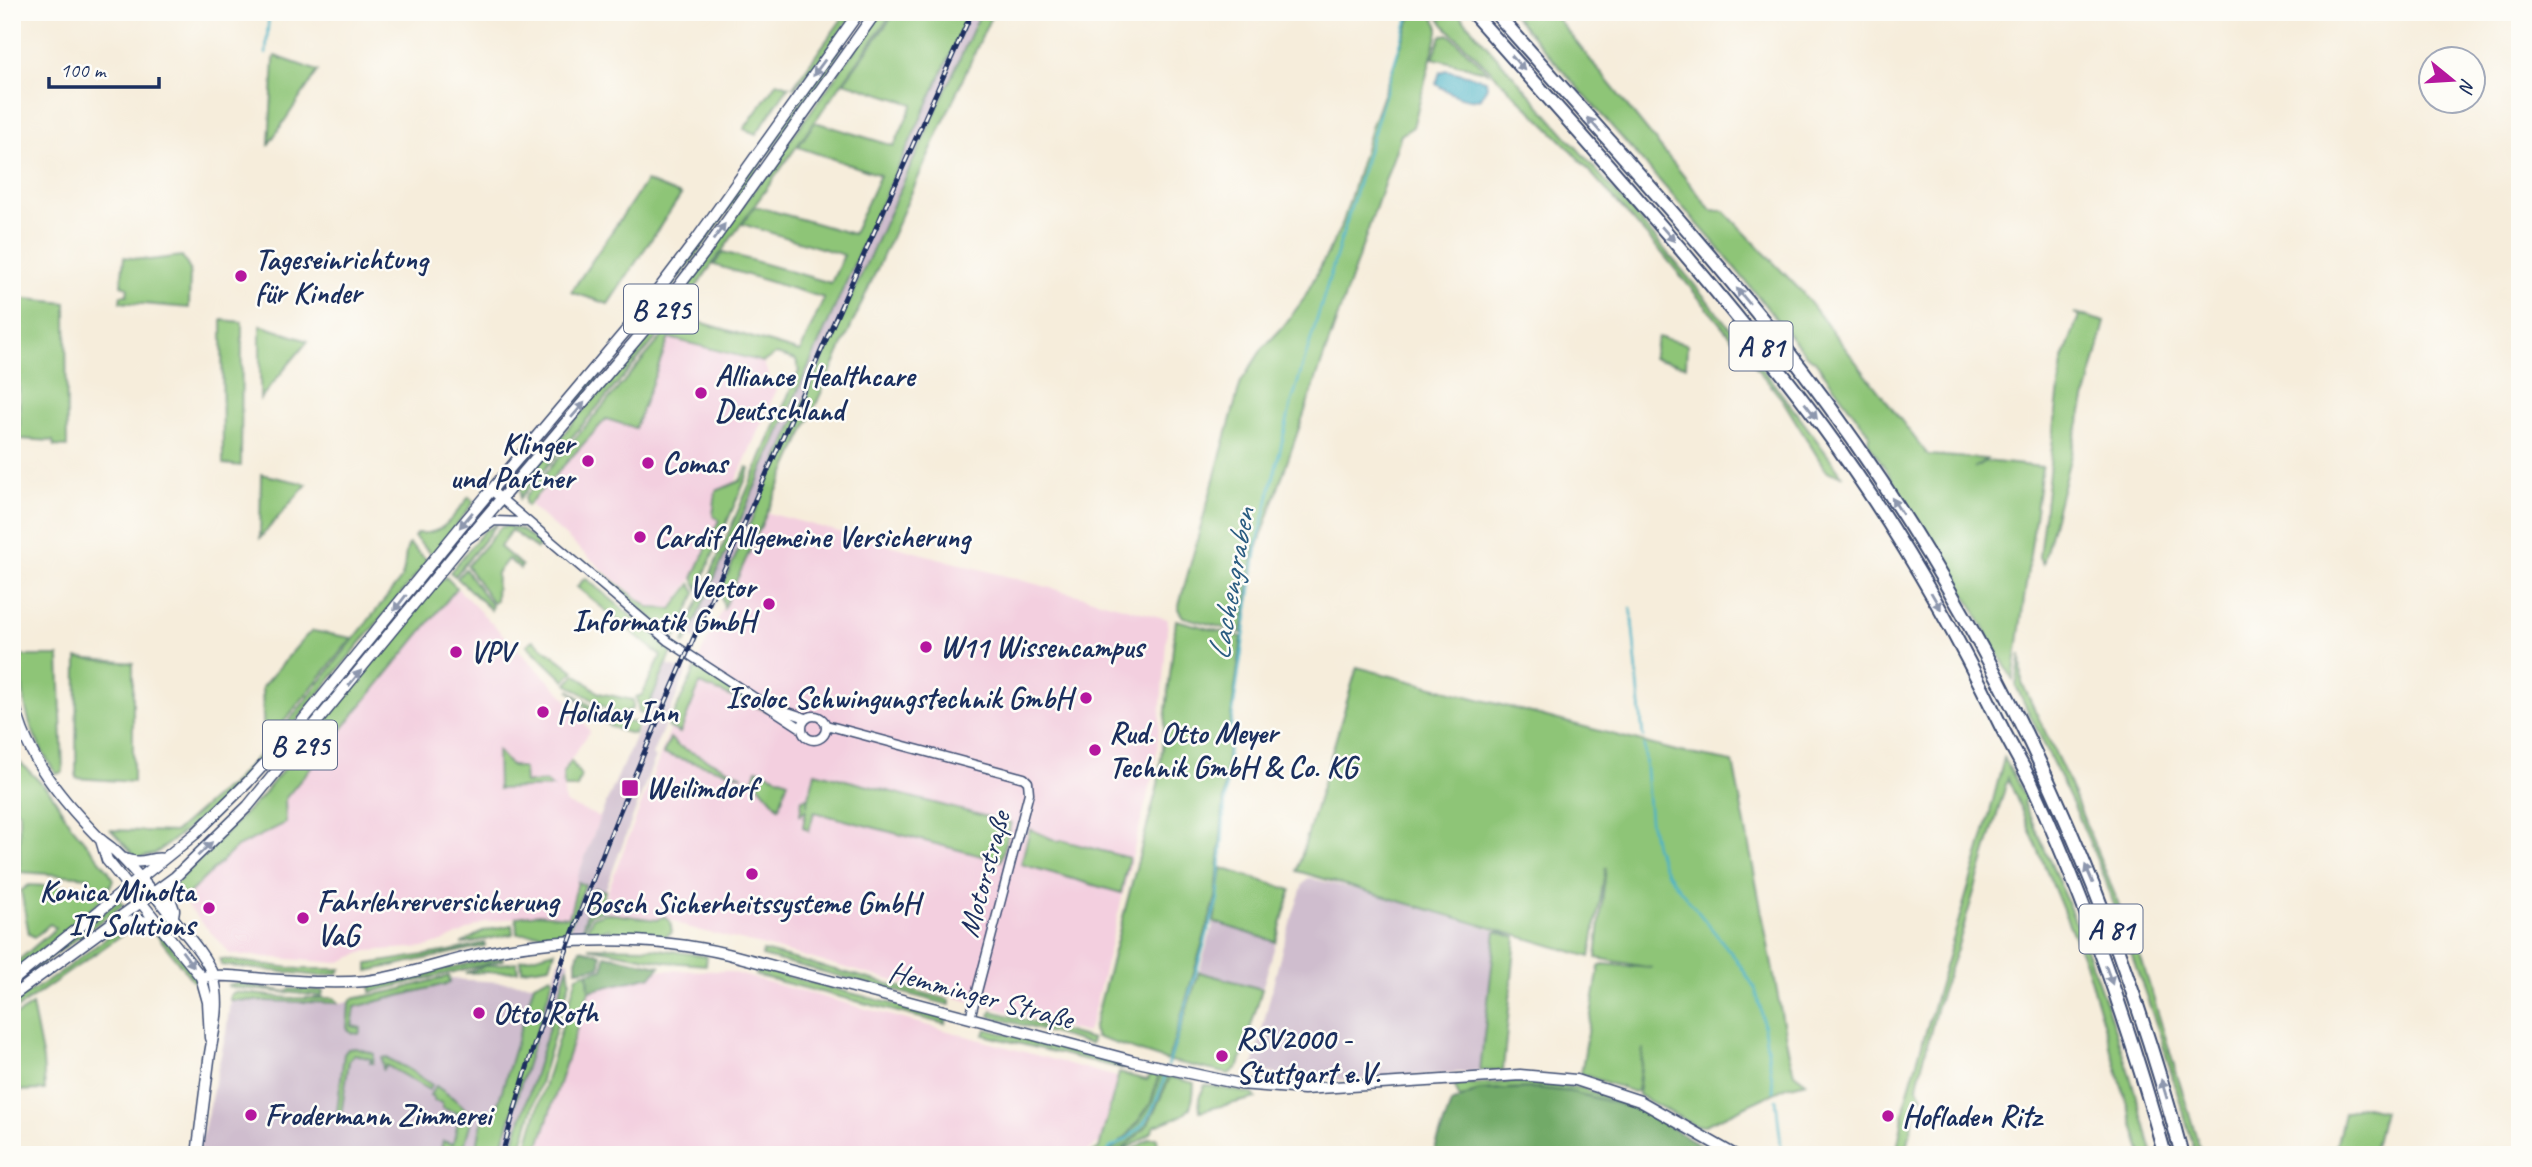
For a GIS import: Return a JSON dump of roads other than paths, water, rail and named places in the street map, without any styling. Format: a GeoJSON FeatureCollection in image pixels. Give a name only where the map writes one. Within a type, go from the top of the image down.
{"type":"FeatureCollection","features":[{"type":"Feature","properties":{"kind":"highway","name":"A 81"},"geometry":{"type":"LineString","coordinates":[[1472,12],[1710,283],[1824,429],[1922,578],[1955,635],[2030,780],[2088,917],[2131,1038],[2165,1155]]}},
{"type":"Feature","properties":{"kind":"highway","name":"A 81"},"geometry":{"type":"LineString","coordinates":[[1495,12],[1702,248],[1801,369],[1863,454],[1950,592],[2016,713],[2059,803],[2109,926],[2151,1045],[2182,1155]]}},
{"type":"Feature","properties":{"kind":"main road","name":"B 295"},"geometry":{"type":"LineString","coordinates":[[12,981],[217,814],[277,750],[662,286],[859,12]]}},
{"type":"Feature","properties":{"kind":"main road","name":"B 295"},"geometry":{"type":"LineString","coordinates":[[12,996],[175,877],[248,806],[467,539],[666,303],[876,12]]}},
{"type":"Feature","properties":{"kind":"main road"},"geometry":{"type":"LineString","coordinates":[[12,689],[18,719],[30,751],[58,791],[153,893],[197,949],[212,975],[217,1013],[216,1028],[197,1155]]}},
{"type":"Feature","properties":{"kind":"main road"},"geometry":{"type":"LineString","coordinates":[[101,840],[107,860],[201,977],[208,1002],[211,1049]]}},
{"type":"Feature","properties":{"kind":"main road"},"geometry":{"type":"LineString","coordinates":[[121,858],[138,863],[164,859]]}},
{"type":"Feature","properties":{"kind":"main road"},"geometry":{"type":"LineString","coordinates":[[172,917],[174,910],[169,896],[175,877]]}},
{"type":"Feature","properties":{"kind":"main road"},"geometry":{"type":"LineString","coordinates":[[111,925],[120,926],[136,920],[160,924]]}},
{"type":"Feature","properties":{"kind":"main road","name":"Hemminger Straße"},"geometry":{"type":"LineString","coordinates":[[201,977],[212,975],[321,983],[348,982],[392,977],[491,951],[598,941],[643,941],[712,950],[1158,1067],[1240,1084],[1304,1089],[1520,1075],[1576,1080],[1640,1101],[1735,1155]]}},
{"type":"Feature","properties":{"kind":"street"},"geometry":{"type":"LineString","coordinates":[[491,490],[668,641],[801,728],[810,740],[818,740],[825,734],[855,733]]}},
{"type":"Feature","properties":{"kind":"street"},"geometry":{"type":"LineString","coordinates":[[467,539],[494,521],[527,522]]}},
{"type":"Feature","properties":{"kind":"street"},"geometry":{"type":"LineString","coordinates":[[768,706],[806,718],[818,716],[826,724],[855,733]]}},
{"type":"Feature","properties":{"kind":"street"},"geometry":{"type":"LineString","coordinates":[[801,728],[806,718]]}},
{"type":"Feature","properties":{"kind":"street"},"geometry":{"type":"LineString","coordinates":[[825,734],[826,724]]}},
{"type":"Feature","properties":{"kind":"street","name":"Motorstraße"},"geometry":{"type":"LineString","coordinates":[[855,733],[1024,778],[1028,782],[1029,793],[970,1018]]}},
{"type":"Feature","properties":{"kind":"water"},"geometry":{"type":"Polygon","coordinates":[[[1447,70],[1486,80],[1487,86],[1481,98],[1464,98],[1436,84],[1440,72],[1447,70]]]}},
{"type":"Feature","properties":{"kind":"waterway"},"geometry":{"type":"LineString","coordinates":[[266,54],[269,12]]}},
{"type":"Feature","properties":{"kind":"waterway","name":"Lachengraben"},"geometry":{"type":"LineString","coordinates":[[1168,1066],[1218,898],[1230,732],[1257,546],[1291,405],[1410,12]]}},
{"type":"Feature","properties":{"kind":"waterway"},"geometry":{"type":"LineString","coordinates":[[1631,608],[1643,737]]}},
{"type":"Feature","properties":{"kind":"waterway"},"geometry":{"type":"LineString","coordinates":[[1644,745],[1650,820],[1655,846],[1666,872],[1736,959],[1755,988],[1774,1091]]}},
{"type":"Feature","properties":{"kind":"waterway","name":"Lachengraben"},"geometry":{"type":"LineString","coordinates":[[1106,1155],[1110,1148],[1141,1127],[1158,1098],[1166,1073]]}},
{"type":"Feature","properties":{"kind":"waterway"},"geometry":{"type":"LineString","coordinates":[[1776,1099],[1782,1155]]}},
{"type":"Feature","properties":{"kind":"railway"},"geometry":{"type":"LineString","coordinates":[[502,1155],[554,985],[616,820],[685,657],[972,12]]}},
{"type":"Feature","properties":{"kind":"place","name":"Tageseinrichtung für Kinder"},"geometry":{"type":"Point","coordinates":[241,276]}},
{"type":"Feature","properties":{"kind":"place","name":"Alliance Healthcare Deutschland"},"geometry":{"type":"Point","coordinates":[701,393]}},
{"type":"Feature","properties":{"kind":"place","name":"Klinger und Partner"},"geometry":{"type":"Point","coordinates":[588,461]}},
{"type":"Feature","properties":{"kind":"place","name":"Comas"},"geometry":{"type":"Point","coordinates":[648,463]}},
{"type":"Feature","properties":{"kind":"place","name":"Cardif Allgemeine Versicherung"},"geometry":{"type":"Point","coordinates":[640,537]}},
{"type":"Feature","properties":{"kind":"place","name":"Vector Informatik GmbH"},"geometry":{"type":"Point","coordinates":[769,604]}},
{"type":"Feature","properties":{"kind":"place","name":"W11 Wissencampus"},"geometry":{"type":"Point","coordinates":[926,647]}},
{"type":"Feature","properties":{"kind":"place","name":"VPV"},"geometry":{"type":"Point","coordinates":[456,652]}},
{"type":"Feature","properties":{"kind":"place","name":"Isoloc Schwingungstechnik GmbH"},"geometry":{"type":"Point","coordinates":[1086,698]}},
{"type":"Feature","properties":{"kind":"place","name":"Holiday Inn"},"geometry":{"type":"Point","coordinates":[543,712]}},
{"type":"Feature","properties":{"kind":"place","name":"Rud. Otto Meyer Technik GmbH & Co. KG"},"geometry":{"type":"Point","coordinates":[1095,750]}},
{"type":"Feature","properties":{"kind":"place","name":"Weilimdorf"},"geometry":{"type":"Point","coordinates":[630,788]}},
{"type":"Feature","properties":{"kind":"place","name":"Bosch Sicherheitssysteme GmbH"},"geometry":{"type":"Point","coordinates":[752,874]}},
{"type":"Feature","properties":{"kind":"place","name":"Konica Minolta IT Solutions"},"geometry":{"type":"Point","coordinates":[209,908]}},
{"type":"Feature","properties":{"kind":"place","name":"Fahrlehrerversicherung VaG"},"geometry":{"type":"Point","coordinates":[303,918]}},
{"type":"Feature","properties":{"kind":"place","name":"Otto Roth"},"geometry":{"type":"Point","coordinates":[479,1013]}},
{"type":"Feature","properties":{"kind":"place","name":"RSV2000 - Stuttgart e.V."},"geometry":{"type":"Point","coordinates":[1222,1056]}},
{"type":"Feature","properties":{"kind":"place","name":"Frodermann Zimmerei"},"geometry":{"type":"Point","coordinates":[251,1115]}},
{"type":"Feature","properties":{"kind":"place","name":"Hofladen Ritz"},"geometry":{"type":"Point","coordinates":[1888,1116]}}]}
